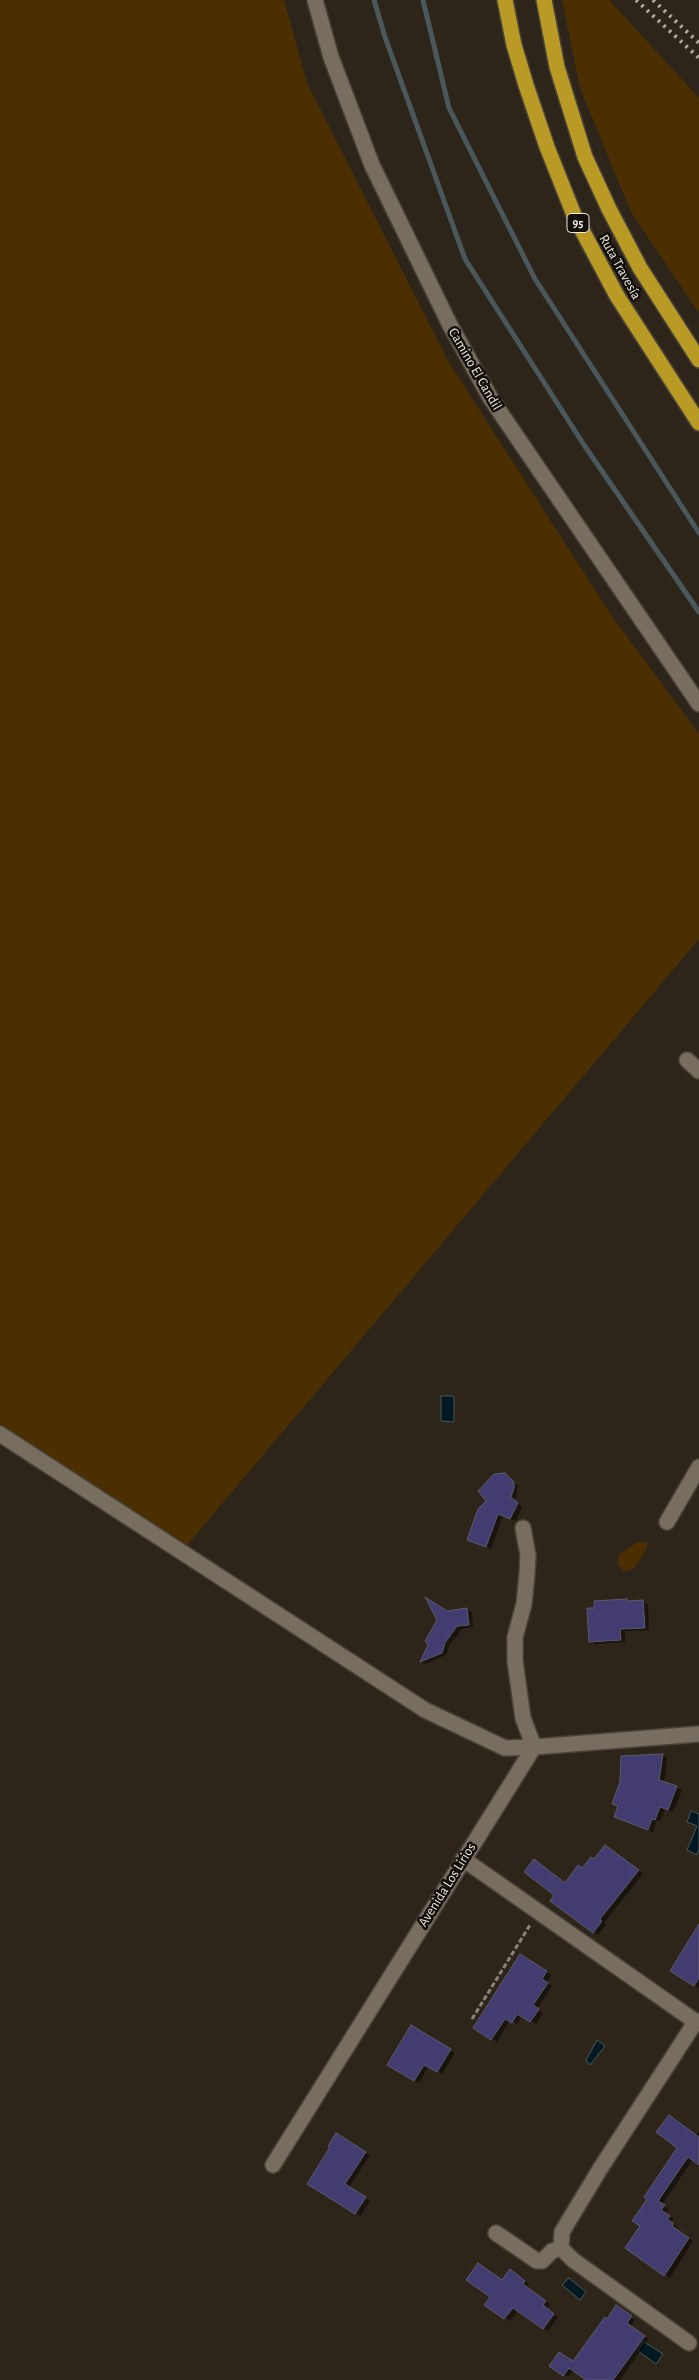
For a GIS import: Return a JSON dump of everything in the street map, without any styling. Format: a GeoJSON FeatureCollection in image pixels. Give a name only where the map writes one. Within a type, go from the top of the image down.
{"type":"FeatureCollection","features":[{"type":"Feature","properties":{"kind":"highway","name":"Ruta Travesía"},"geometry":{"type":"LineString","coordinates":[[505,0],[523,78],[547,147],[574,215],[617,296],[699,423]]}},
{"type":"Feature","properties":{"kind":"highway","name":"Ruta Travesía"},"geometry":{"type":"LineString","coordinates":[[544,0],[557,67],[588,164],[640,268],[699,360]]}},
{"type":"Feature","properties":{"kind":"street","name":"Camino El Candil"},"geometry":{"type":"LineString","coordinates":[[315,0],[331,57],[372,165],[450,325],[491,399],[699,704]]}},
{"type":"Feature","properties":{"kind":"street"},"geometry":{"type":"LineString","coordinates":[[687,1060],[699,1071]]}},
{"type":"Feature","properties":{"kind":"street"},"geometry":{"type":"LineString","coordinates":[[0,1434],[425,1710],[505,1748],[699,1734]]}},
{"type":"Feature","properties":{"kind":"street"},"geometry":{"type":"LineString","coordinates":[[667,1522],[699,1467]]}},
{"type":"Feature","properties":{"kind":"street"},"geometry":{"type":"LineString","coordinates":[[523,1528],[528,1554],[527,1574],[524,1604],[515,1637],[515,1661],[523,1718],[534,1747]]}},
{"type":"Feature","properties":{"kind":"street","name":"Avenida Los Lirios"},"geometry":{"type":"LineString","coordinates":[[274,2165],[534,1747]]}},
{"type":"Feature","properties":{"kind":"street"},"geometry":{"type":"LineString","coordinates":[[463,1859],[697,2023],[562,2232],[562,2248],[573,2260],[689,2343]]}},
{"type":"Feature","properties":{"kind":"street"},"geometry":{"type":"LineString","coordinates":[[496,2233],[537,2261],[542,2261],[552,2251],[562,2248]]}},
{"type":"Feature","properties":{"kind":"path"},"geometry":{"type":"LineString","coordinates":[[472,2019],[530,1925]]}},
{"type":"Feature","properties":{"kind":"shaded area"},"geometry":{"type":"Polygon","coordinates":[[[0,0],[284,0],[307,83],[448,361],[611,615],[699,734],[699,939],[187,1545],[0,1424],[0,0]]]}},
{"type":"Feature","properties":{"kind":"shaded area"},"geometry":{"type":"Polygon","coordinates":[[[562,0],[609,0],[699,98],[699,313],[631,212],[580,88],[562,0]]]}},
{"type":"Feature","properties":{"kind":"shaded area"},"geometry":{"type":"Polygon","coordinates":[[[637,1542],[649,1543],[635,1567],[624,1571],[617,1564],[619,1555],[637,1542]]]}},
{"type":"Feature","properties":{"kind":"water"},"geometry":{"type":"Polygon","coordinates":[[[441,1396],[454,1396],[454,1422],[441,1421],[441,1396]]]}},
{"type":"Feature","properties":{"kind":"water"},"geometry":{"type":"Polygon","coordinates":[[[691,1811],[699,1814],[699,1849],[697,1855],[687,1850],[697,1826],[687,1822],[691,1811]]]}},
{"type":"Feature","properties":{"kind":"water"},"geometry":{"type":"Polygon","coordinates":[[[597,2040],[605,2046],[590,2065],[586,2060],[597,2040]]]}},
{"type":"Feature","properties":{"kind":"water"},"geometry":{"type":"Polygon","coordinates":[[[569,2278],[586,2292],[580,2300],[562,2285],[569,2278]]]}},
{"type":"Feature","properties":{"kind":"water"},"geometry":{"type":"Polygon","coordinates":[[[644,2342],[663,2354],[656,2364],[638,2351],[644,2342]]]}},
{"type":"Feature","properties":{"kind":"building"},"geometry":{"type":"Polygon","coordinates":[[[505,1473],[514,1482],[511,1497],[518,1503],[510,1519],[498,1514],[486,1547],[467,1540],[478,1509],[486,1501],[478,1491],[494,1474],[505,1473]]]}},
{"type":"Feature","properties":{"kind":"building"},"geometry":{"type":"Polygon","coordinates":[[[425,1597],[447,1611],[467,1608],[469,1625],[457,1626],[445,1643],[442,1653],[420,1662],[428,1645],[425,1641],[437,1620],[425,1597]]]}},
{"type":"Feature","properties":{"kind":"building"},"geometry":{"type":"Polygon","coordinates":[[[627,1599],[627,1601],[643,1600],[645,1628],[620,1629],[621,1640],[589,1642],[587,1608],[594,1608],[594,1601],[627,1599]]]}},
{"type":"Feature","properties":{"kind":"building"},"geometry":{"type":"Polygon","coordinates":[[[663,1754],[659,1780],[677,1786],[668,1810],[660,1807],[655,1820],[652,1819],[648,1830],[614,1817],[618,1806],[612,1804],[620,1782],[621,1756],[663,1754]]]}},
{"type":"Feature","properties":{"kind":"building"},"geometry":{"type":"Polygon","coordinates":[[[605,1845],[639,1870],[600,1919],[602,1921],[593,1933],[550,1901],[554,1895],[524,1872],[534,1859],[565,1883],[578,1865],[582,1868],[591,1857],[594,1859],[605,1845]]]}},
{"type":"Feature","properties":{"kind":"building"},"geometry":{"type":"Polygon","coordinates":[[[699,1924],[699,1978],[694,1986],[670,1971],[699,1924]]]}},
{"type":"Feature","properties":{"kind":"building"},"geometry":{"type":"Polygon","coordinates":[[[520,1954],[547,1971],[542,1979],[548,1983],[533,2005],[539,2009],[530,2022],[517,2014],[512,2023],[505,2019],[491,2040],[473,2028],[520,1954]]]}},
{"type":"Feature","properties":{"kind":"building"},"geometry":{"type":"Polygon","coordinates":[[[411,2025],[451,2049],[437,2072],[424,2065],[414,2081],[387,2065],[411,2025]]]}},
{"type":"Feature","properties":{"kind":"building"},"geometry":{"type":"Polygon","coordinates":[[[669,2115],[699,2137],[699,2165],[688,2157],[658,2201],[665,2205],[661,2210],[670,2216],[667,2219],[673,2223],[672,2226],[689,2238],[664,2276],[625,2248],[640,2226],[632,2221],[647,2199],[644,2197],[677,2148],[656,2132],[669,2115]]]}},
{"type":"Feature","properties":{"kind":"building"},"geometry":{"type":"Polygon","coordinates":[[[336,2133],[366,2152],[345,2184],[366,2197],[355,2214],[307,2184],[330,2147],[328,2146],[336,2133]]]}},
{"type":"Feature","properties":{"kind":"building"},"geometry":{"type":"Polygon","coordinates":[[[478,2263],[502,2280],[510,2269],[525,2281],[523,2284],[546,2301],[543,2305],[554,2314],[543,2329],[513,2308],[504,2319],[484,2305],[490,2297],[466,2280],[478,2263]]]}},
{"type":"Feature","properties":{"kind":"building"},"geometry":{"type":"Polygon","coordinates":[[[616,2305],[632,2316],[627,2323],[645,2336],[613,2380],[586,2380],[569,2368],[563,2376],[549,2366],[559,2352],[573,2361],[616,2305]]]}},
{"type":"Feature","properties":{"kind":"waterway"},"geometry":{"type":"LineString","coordinates":[[374,0],[385,37],[465,259],[584,445],[699,612]]}},
{"type":"Feature","properties":{"kind":"waterway"},"geometry":{"type":"LineString","coordinates":[[423,0],[449,108],[535,279],[699,533]]}},
{"type":"Feature","properties":{"kind":"railway"},"geometry":{"type":"LineString","coordinates":[[636,0],[699,58]]}},
{"type":"Feature","properties":{"kind":"railway"},"geometry":{"type":"LineString","coordinates":[[653,0],[699,43]]}}]}
